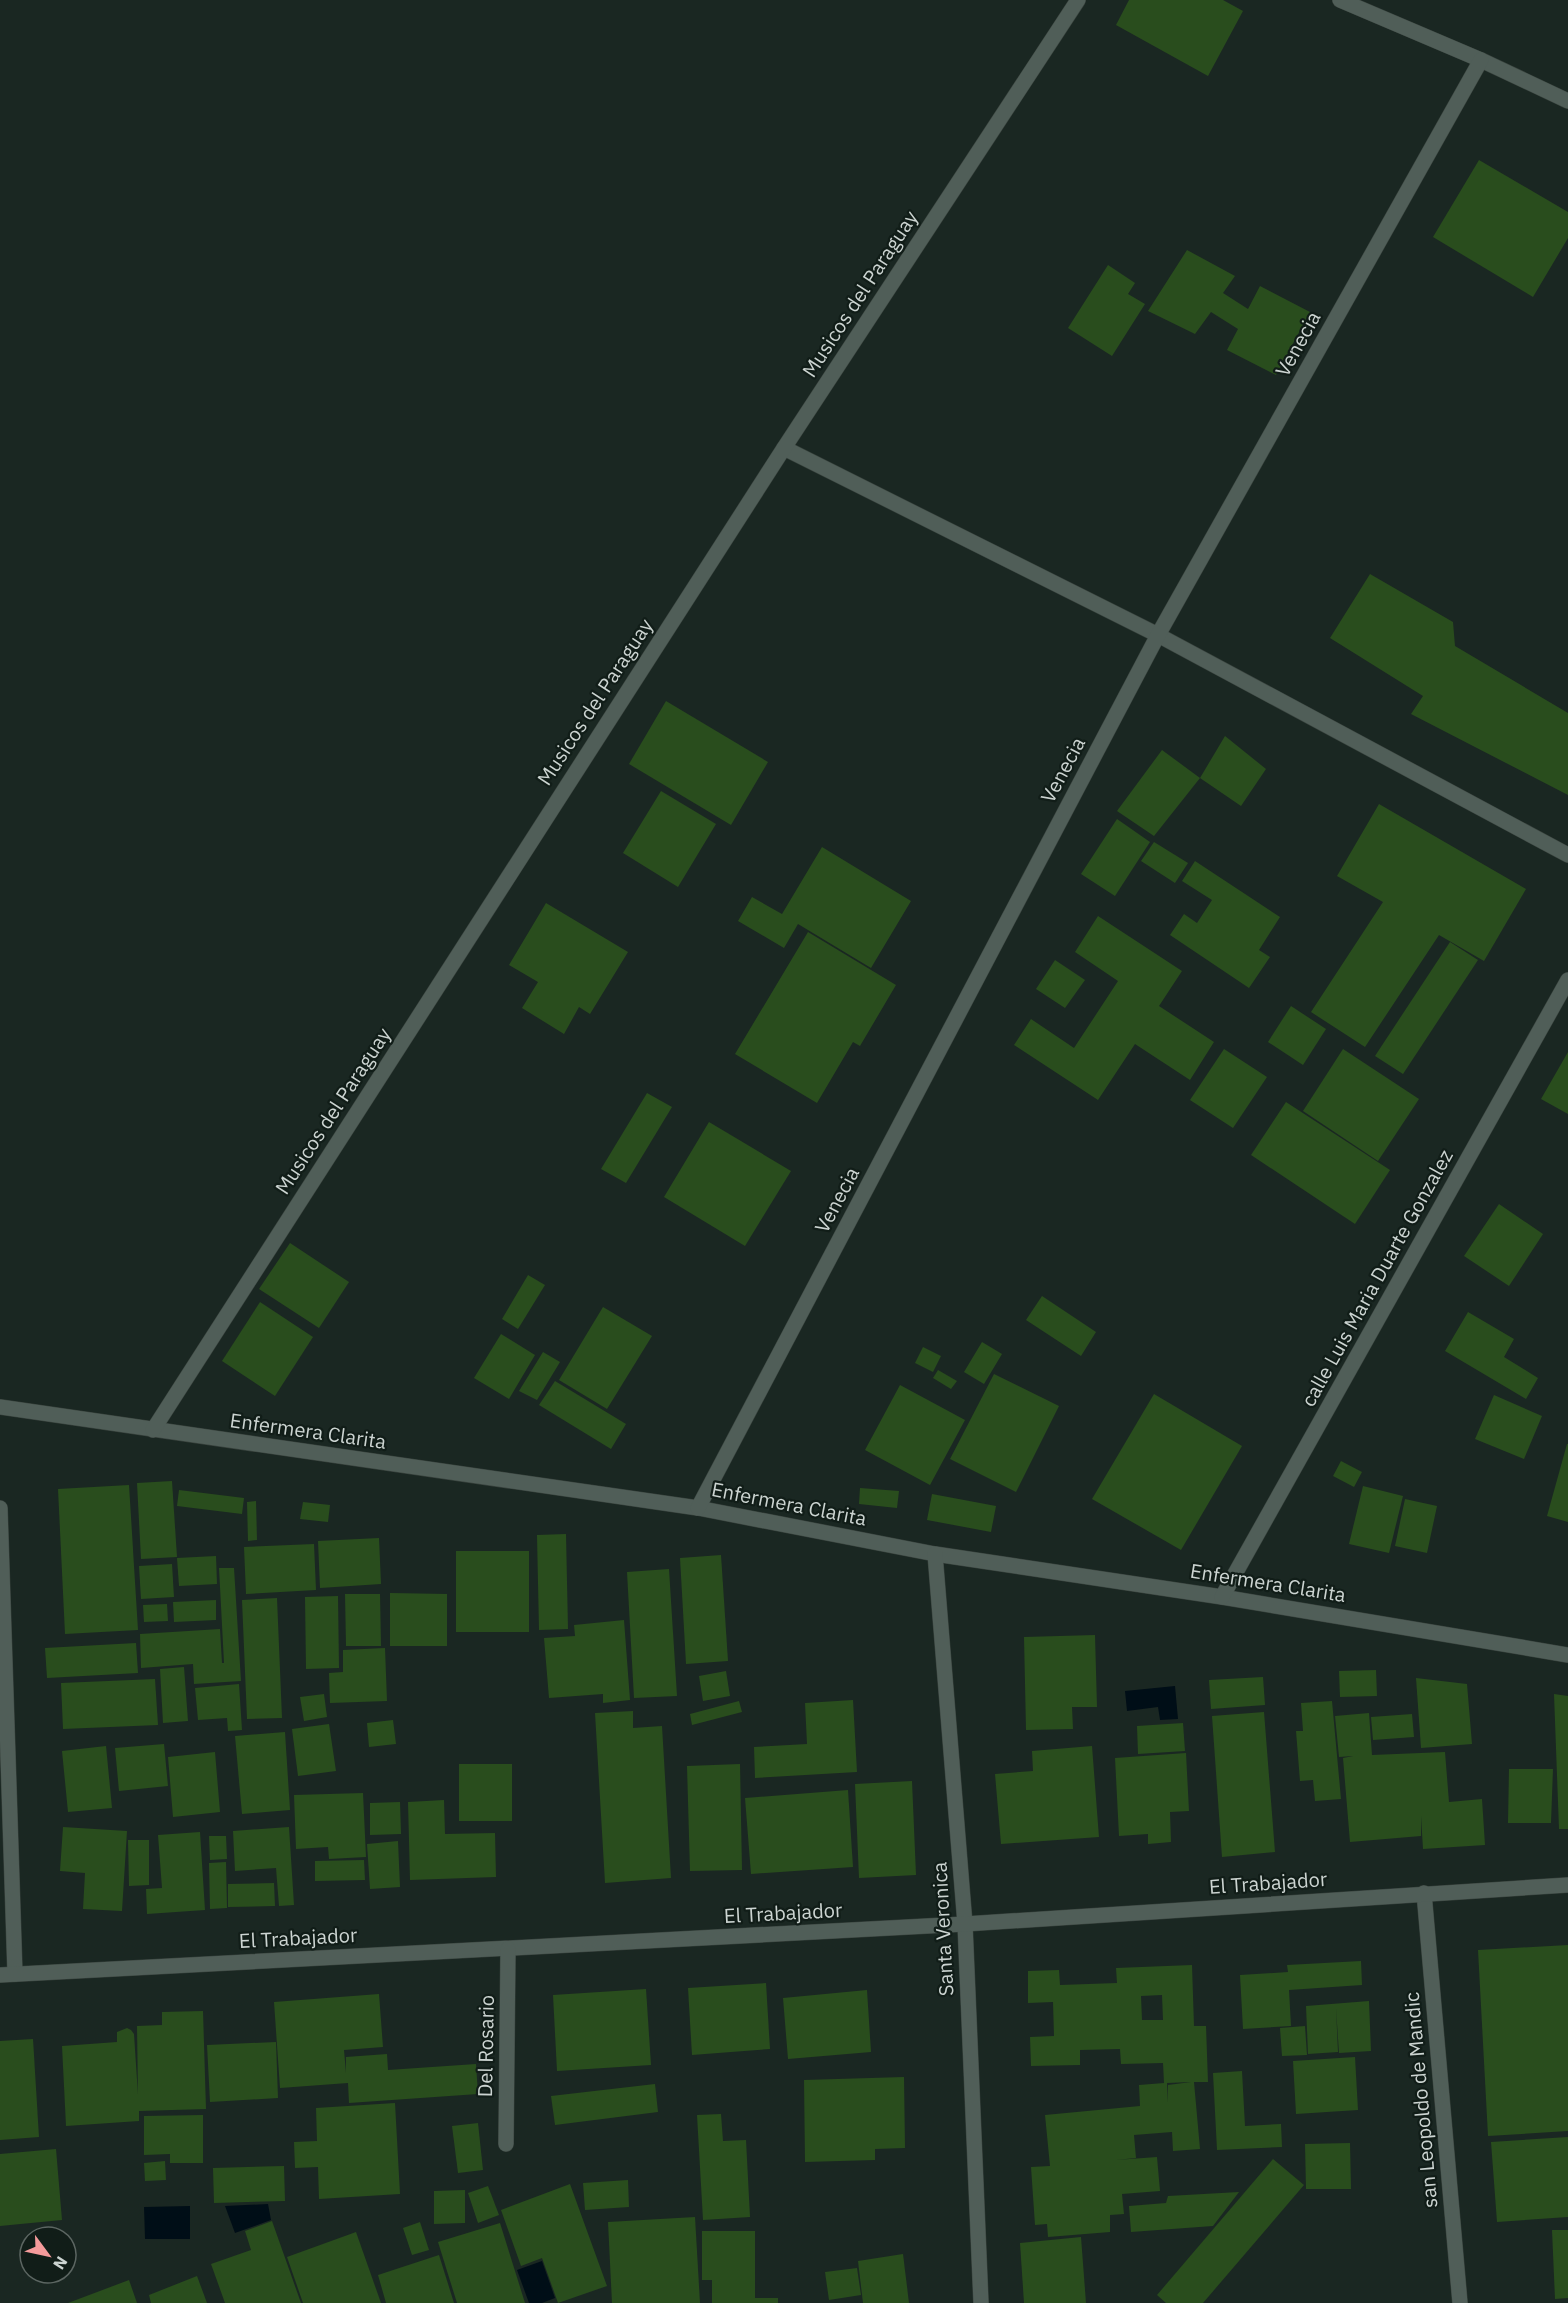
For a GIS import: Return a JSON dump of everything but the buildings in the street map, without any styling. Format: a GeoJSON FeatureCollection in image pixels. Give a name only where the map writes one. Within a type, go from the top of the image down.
{"type":"FeatureCollection","features":[{"type":"Feature","properties":{"kind":"street","name":"Musicos del Paraguay"},"geometry":{"type":"LineString","coordinates":[[153,1430],[784,448],[1078,0]]}},
{"type":"Feature","properties":{"kind":"street"},"geometry":{"type":"LineString","coordinates":[[1340,0],[1481,60],[1562,98],[1568,82]]}},
{"type":"Feature","properties":{"kind":"street","name":"Venecia"},"geometry":{"type":"LineString","coordinates":[[698,1508],[1158,635],[1481,60]]}},
{"type":"Feature","properties":{"kind":"street"},"geometry":{"type":"LineString","coordinates":[[784,448],[1158,635],[1568,855]]}},
{"type":"Feature","properties":{"kind":"street","name":"calle Luis Maria Duarte Gonzalez"},"geometry":{"type":"LineString","coordinates":[[1222,1597],[1568,980]]}},
{"type":"Feature","properties":{"kind":"street","name":"Enfermera Clarita"},"geometry":{"type":"LineString","coordinates":[[0,1407],[698,1508],[935,1554],[1222,1597],[1568,1655]]}},
{"type":"Feature","properties":{"kind":"street"},"geometry":{"type":"LineString","coordinates":[[0,1508],[7,1974]]}},
{"type":"Feature","properties":{"kind":"street","name":"Santa Veronica"},"geometry":{"type":"LineString","coordinates":[[935,1554],[966,1924],[981,2303]]}},
{"type":"Feature","properties":{"kind":"street","name":"El Trabajador"},"geometry":{"type":"LineString","coordinates":[[7,1974],[966,1924],[1568,1885]]}},
{"type":"Feature","properties":{"kind":"street","name":"san Leopoldo de Mandic"},"geometry":{"type":"LineString","coordinates":[[1424,1893],[1460,2303]]}},
{"type":"Feature","properties":{"kind":"street","name":"Del Rosario"},"geometry":{"type":"LineString","coordinates":[[506,2144],[508,1948]]}},
{"type":"Feature","properties":{"kind":"shaded area"},"geometry":{"type":"Polygon","coordinates":[[[1175,1686],[1178,1719],[1160,1720],[1158,1707],[1127,1711],[1125,1691],[1175,1686]]]}},
{"type":"Feature","properties":{"kind":"shaded area"},"geometry":{"type":"Polygon","coordinates":[[[268,2204],[271,2220],[235,2233],[225,2206],[268,2204]]]}},
{"type":"Feature","properties":{"kind":"shaded area"},"geometry":{"type":"Polygon","coordinates":[[[190,2206],[190,2239],[145,2239],[144,2207],[190,2206]]]}},
{"type":"Feature","properties":{"kind":"shaded area"},"geometry":{"type":"Polygon","coordinates":[[[542,2261],[555,2298],[542,2303],[529,2303],[517,2270],[542,2261]]]}}]}
